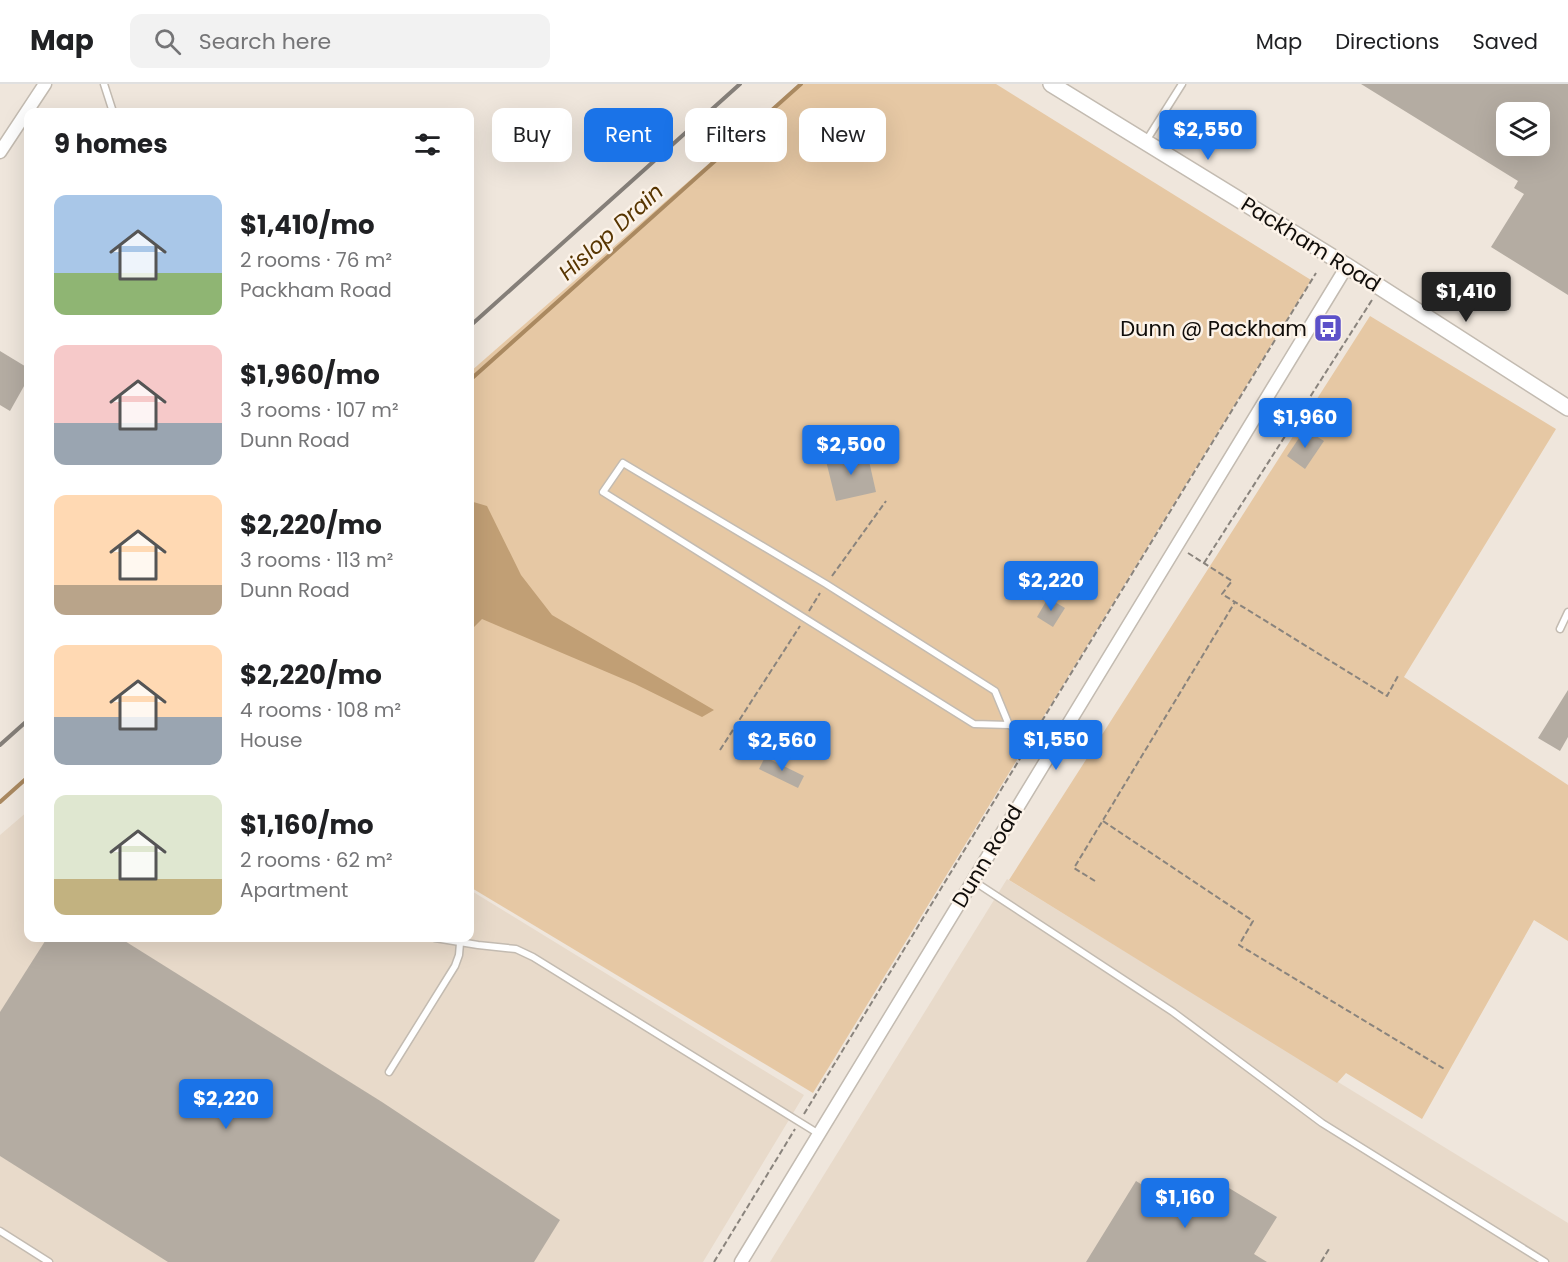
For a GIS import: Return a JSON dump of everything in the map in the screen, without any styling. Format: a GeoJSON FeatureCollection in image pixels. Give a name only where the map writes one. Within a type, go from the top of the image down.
{"type":"FeatureCollection","features":[{"type":"Feature","properties":{"kind":"street"},"geometry":{"type":"LineString","coordinates":[[29,108],[45,84]]}},
{"type":"Feature","properties":{"kind":"street","name":"Packham Road"},"geometry":{"type":"LineString","coordinates":[[1051,84],[1347,266],[1568,408]]}},
{"type":"Feature","properties":{"kind":"street"},"geometry":{"type":"LineString","coordinates":[[0,152],[24,116]]}},
{"type":"Feature","properties":{"kind":"street","name":"Dunn Road"},"geometry":{"type":"LineString","coordinates":[[741,1262],[1051,749],[1347,266]]}},
{"type":"Feature","properties":{"kind":"lane"},"geometry":{"type":"LineString","coordinates":[[104,84],[112,108]]}},
{"type":"Feature","properties":{"kind":"lane"},"geometry":{"type":"LineString","coordinates":[[1146,142],[1182,84]]}},
{"type":"Feature","properties":{"kind":"lane"},"geometry":{"type":"LineString","coordinates":[[1008,725],[995,691],[826,584],[623,463],[603,492],[974,724],[1008,725],[1051,749]]}},
{"type":"Feature","properties":{"kind":"lane"},"geometry":{"type":"LineString","coordinates":[[1560,629],[1568,612]]}},
{"type":"Feature","properties":{"kind":"lane"},"geometry":{"type":"LineString","coordinates":[[972,880],[1173,1012],[1322,1123],[1545,1262]]}},
{"type":"Feature","properties":{"kind":"lane"},"geometry":{"type":"LineString","coordinates":[[455,942],[516,949],[533,957],[820,1134]]}},
{"type":"Feature","properties":{"kind":"lane"},"geometry":{"type":"LineString","coordinates":[[389,1072],[454,966],[459,955],[460,943]]}},
{"type":"Feature","properties":{"kind":"lane"},"geometry":{"type":"LineString","coordinates":[[0,1231],[49,1262]]}},
{"type":"Feature","properties":{"kind":"path"},"geometry":{"type":"LineString","coordinates":[[802,1118],[1317,273]]}},
{"type":"Feature","properties":{"kind":"path"},"geometry":{"type":"LineString","coordinates":[[1204,563],[1380,287]]}},
{"type":"Feature","properties":{"kind":"path"},"geometry":{"type":"LineString","coordinates":[[1176,545],[1232,581],[1222,594],[1387,696],[1398,676]]}},
{"type":"Feature","properties":{"kind":"path"},"geometry":{"type":"LineString","coordinates":[[1095,881],[1074,868],[1235,602]]}},
{"type":"Feature","properties":{"kind":"path"},"geometry":{"type":"LineString","coordinates":[[1103,820],[1253,921],[1239,945],[1446,1070]]}},
{"type":"Feature","properties":{"kind":"path"},"geometry":{"type":"LineString","coordinates":[[714,1262],[797,1125]]}},
{"type":"Feature","properties":{"kind":"path"},"geometry":{"type":"LineString","coordinates":[[1321,1262],[1329,1249]]}},
{"type":"Feature","properties":{"kind":"shaded area"},"geometry":{"type":"Polygon","coordinates":[[[800,84],[996,84],[1311,280],[813,1093],[474,889],[474,369],[711,162],[787,162],[787,108],[772,108],[800,84]]]}},
{"type":"Feature","properties":{"kind":"shaded area"},"geometry":{"type":"Polygon","coordinates":[[[1370,316],[1556,429],[1404,677],[1568,785],[1568,941],[1534,920],[1422,1119],[1346,1073],[1337,1083],[1009,880],[1370,316]]]}},
{"type":"Feature","properties":{"kind":"shaded area"},"geometry":{"type":"Polygon","coordinates":[[[474,502],[487,506],[521,575],[552,615],[714,710],[702,717],[635,684],[482,619],[474,627],[474,502]]]}},
{"type":"Feature","properties":{"kind":"shaded area"},"geometry":{"type":"Polygon","coordinates":[[[24,814],[24,942],[474,942],[474,892],[804,1095],[703,1262],[0,1262],[0,835],[24,814]]]}},
{"type":"Feature","properties":{"kind":"shaded area"},"geometry":{"type":"Polygon","coordinates":[[[1007,879],[1568,1223],[1568,1262],[770,1262],[1007,879]]]}},
{"type":"Feature","properties":{"kind":"building"},"geometry":{"type":"Polygon","coordinates":[[[1361,84],[1568,84],[1568,295],[1491,247],[1524,194],[1514,188],[1518,181],[1361,84]]]}},
{"type":"Feature","properties":{"kind":"building"},"geometry":{"type":"Polygon","coordinates":[[[0,351],[24,366],[24,386],[10,411],[0,405],[0,351]]]}},
{"type":"Feature","properties":{"kind":"building"},"geometry":{"type":"Polygon","coordinates":[[[1305,429],[1324,441],[1305,469],[1287,456],[1305,429]]]}},
{"type":"Feature","properties":{"kind":"building"},"geometry":{"type":"Polygon","coordinates":[[[867,452],[876,492],[836,501],[826,461],[867,452]]]}},
{"type":"Feature","properties":{"kind":"building"},"geometry":{"type":"Polygon","coordinates":[[[1048,598],[1065,608],[1053,627],[1037,617],[1048,598]]]}},
{"type":"Feature","properties":{"kind":"building"},"geometry":{"type":"Polygon","coordinates":[[[1568,690],[1568,737],[1560,751],[1538,738],[1568,690]]]}},
{"type":"Feature","properties":{"kind":"building"},"geometry":{"type":"Polygon","coordinates":[[[765,757],[804,776],[798,788],[759,769],[765,757]]]}},
{"type":"Feature","properties":{"kind":"building"},"geometry":{"type":"Polygon","coordinates":[[[44,942],[126,942],[382,1102],[560,1220],[534,1262],[168,1262],[0,1156],[0,1012],[44,942]]]}},
{"type":"Feature","properties":{"kind":"building"},"geometry":{"type":"Polygon","coordinates":[[[1214,1179],[1277,1217],[1254,1254],[1267,1262],[1086,1262],[1136,1181],[1191,1215],[1214,1179]]]}},
{"type":"Feature","properties":{"kind":"waterway","name":"Hislop Drain"},"geometry":{"type":"LineString","coordinates":[[474,376],[801,84]]}},
{"type":"Feature","properties":{"kind":"waterway","name":"Hislop Drain"},"geometry":{"type":"LineString","coordinates":[[0,802],[24,781]]}},
{"type":"Feature","properties":{"kind":"railway"},"geometry":{"type":"LineString","coordinates":[[474,322],[740,84]]}},
{"type":"Feature","properties":{"kind":"railway"},"geometry":{"type":"LineString","coordinates":[[0,745],[24,724]]}},
{"type":"Feature","properties":{"kind":"place","name":"Dunn @ Packham"},"geometry":{"type":"Point","coordinates":[1328,328]}}]}
